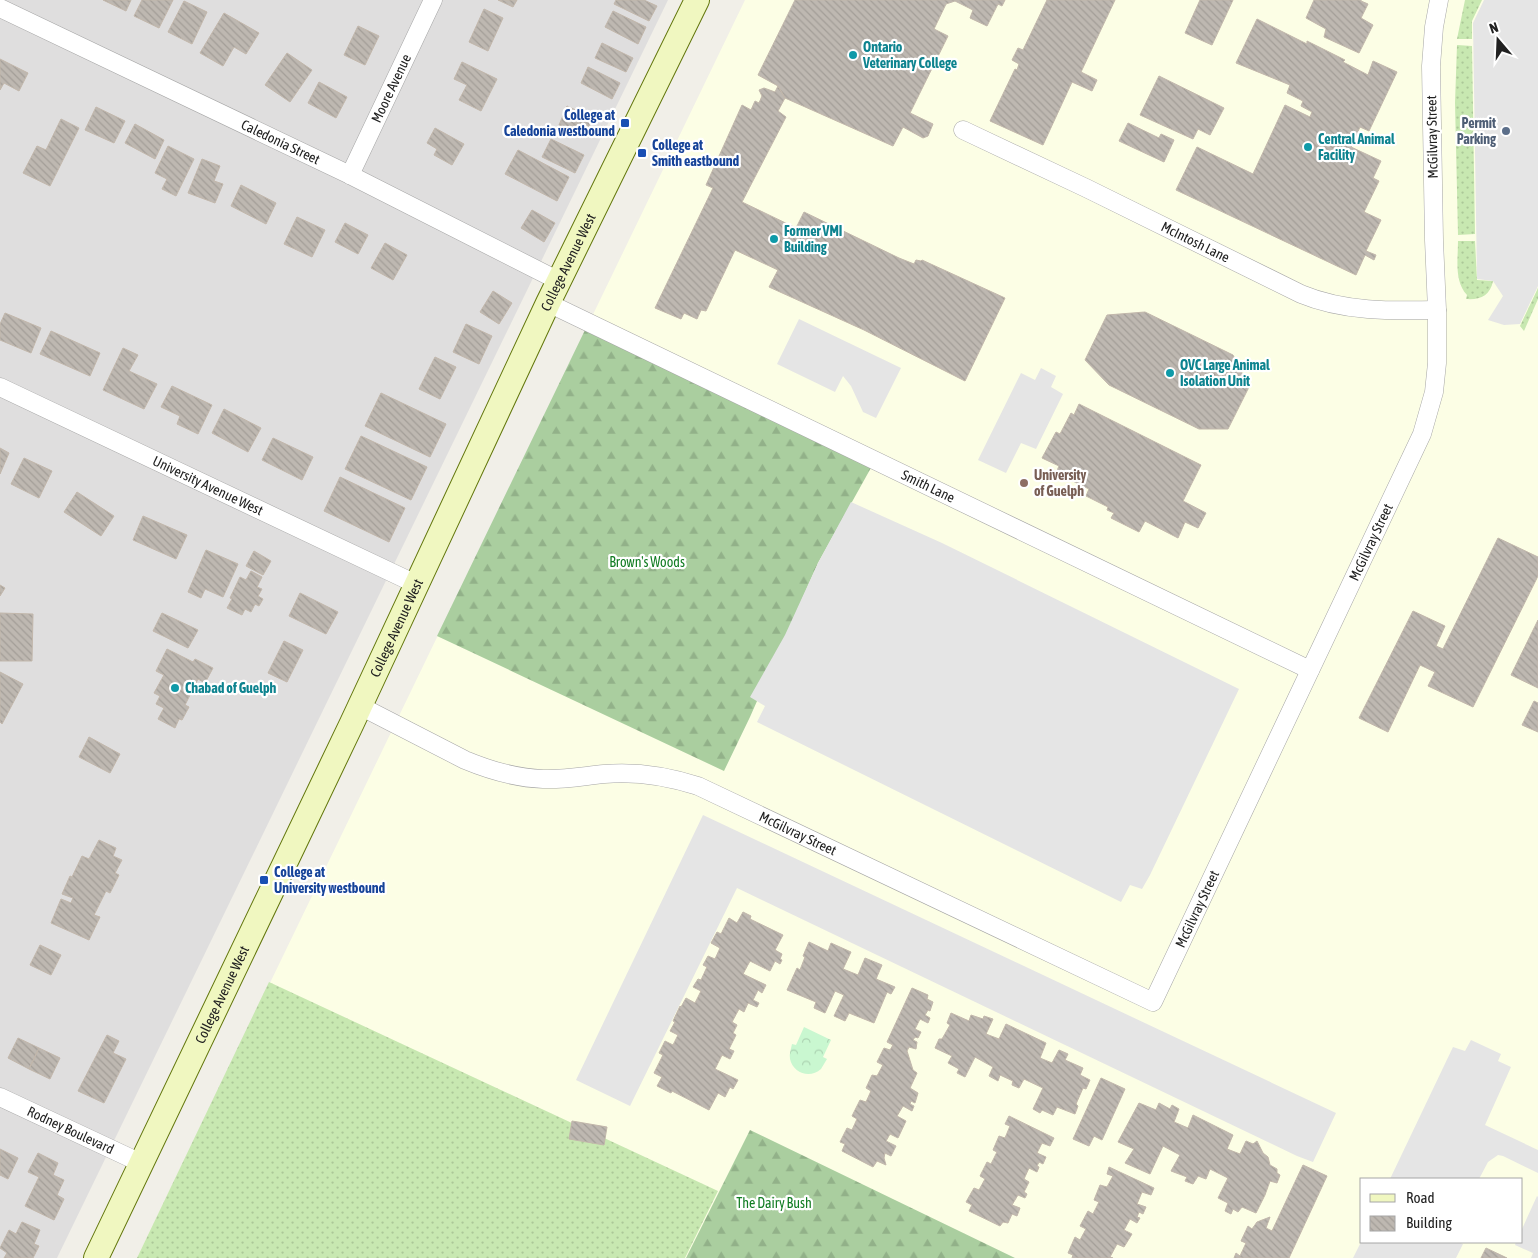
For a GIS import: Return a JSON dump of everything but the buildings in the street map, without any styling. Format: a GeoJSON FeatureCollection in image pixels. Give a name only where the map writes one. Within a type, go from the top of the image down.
{"type":"FeatureCollection","features":[{"type":"Feature","properties":{"kind":"main road","name":"College Avenue West"},"geometry":{"type":"LineString","coordinates":[[96,1258],[360,706],[548,302],[696,0]]}},
{"type":"Feature","properties":{"kind":"street","name":"Moore Avenue"},"geometry":{"type":"LineString","coordinates":[[350,175],[433,0]]}},
{"type":"Feature","properties":{"kind":"street","name":"McGilvray Street"},"geometry":{"type":"LineString","coordinates":[[360,706],[465,760],[509,774],[546,780],[637,773],[664,777],[698,786],[1153,1002],[1422,434],[1434,392],[1438,348],[1431,66],[1434,27],[1439,0]]}},
{"type":"Feature","properties":{"kind":"street","name":"Caledonia Street"},"geometry":{"type":"LineString","coordinates":[[0,8],[350,175],[559,281]]}},
{"type":"Feature","properties":{"kind":"street","name":"McIntosh Lane"},"geometry":{"type":"LineString","coordinates":[[963,130],[1319,302],[1366,310],[1437,310]]}},
{"type":"Feature","properties":{"kind":"street","name":"Smith Lane"},"geometry":{"type":"LineString","coordinates":[[548,302],[1310,670]]}},
{"type":"Feature","properties":{"kind":"street","name":"University Avenue West"},"geometry":{"type":"LineString","coordinates":[[0,387],[416,584]]}},
{"type":"Feature","properties":{"kind":"street","name":"Rodney Boulevard"},"geometry":{"type":"LineString","coordinates":[[0,1097],[141,1163]]}},
{"type":"Feature","properties":{"kind":"shaded area"},"geometry":{"type":"Polygon","coordinates":[[[0,0],[668,0],[57,1258],[0,1258],[0,0]]]}},
{"type":"Feature","properties":{"kind":"shaded area","name":"University of Guelph"},"geometry":{"type":"Polygon","coordinates":[[[745,0],[1538,0],[1538,1258],[137,1258],[745,0]]]}},
{"type":"Feature","properties":{"kind":"shaded area","name":"Permit Parking"},"geometry":{"type":"Polygon","coordinates":[[[1484,0],[1538,0],[1538,286],[1520,324],[1504,325],[1488,320],[1503,296],[1493,281],[1477,279],[1473,23],[1484,0]]]}},
{"type":"Feature","properties":{"kind":"shaded area"},"geometry":{"type":"Polygon","coordinates":[[[799,319],[901,368],[876,418],[863,412],[851,386],[843,376],[835,392],[777,364],[799,319]]]}},
{"type":"Feature","properties":{"kind":"shaded area"},"geometry":{"type":"Polygon","coordinates":[[[1041,368],[1056,376],[1051,387],[1063,394],[1036,449],[1021,443],[1006,473],[978,460],[1021,373],[1035,380],[1041,368]]]}},
{"type":"Feature","properties":{"kind":"shaded area"},"geometry":{"type":"Polygon","coordinates":[[[851,502],[942,543],[1239,689],[1142,889],[1130,885],[1121,902],[757,722],[765,706],[750,697],[785,635],[818,563],[851,502]]]}},
{"type":"Feature","properties":{"kind":"shaded area"},"geometry":{"type":"Polygon","coordinates":[[[703,815],[1336,1113],[1313,1162],[737,888],[630,1106],[576,1080],[703,815]]]}},
{"type":"Feature","properties":{"kind":"shaded area"},"geometry":{"type":"Polygon","coordinates":[[[1471,1040],[1501,1054],[1498,1061],[1511,1067],[1485,1125],[1538,1150],[1538,1173],[1498,1155],[1488,1162],[1480,1178],[1390,1178],[1453,1047],[1465,1051],[1471,1040]]]}},
{"type":"Feature","properties":{"kind":"shaded area"},"geometry":{"type":"Polygon","coordinates":[[[1537,1196],[1538,1258],[1531,1258],[1533,1253],[1515,1245],[1516,1243],[1523,1243],[1523,1227],[1537,1196]]]}},
{"type":"Feature","properties":{"kind":"shaded area"},"geometry":{"type":"Polygon","coordinates":[[[1360,1243],[1463,1244],[1456,1258],[1353,1258],[1360,1243]]]}},
{"type":"Feature","properties":{"kind":"green space"},"geometry":{"type":"Polygon","coordinates":[[[1465,0],[1482,0],[1472,21],[1472,39],[1457,39],[1465,0]]]}},
{"type":"Feature","properties":{"kind":"green space"},"geometry":{"type":"Polygon","coordinates":[[[1457,45],[1472,46],[1475,234],[1458,235],[1455,103],[1457,45]]]}},
{"type":"Feature","properties":{"kind":"green space"},"geometry":{"type":"Polygon","coordinates":[[[1458,241],[1475,241],[1477,280],[1493,281],[1487,294],[1480,298],[1466,299],[1467,295],[1458,277],[1458,241]]]}},
{"type":"Feature","properties":{"kind":"green space"},"geometry":{"type":"Polygon","coordinates":[[[1538,288],[1538,299],[1524,331],[1520,326],[1538,288]]]}},
{"type":"Feature","properties":{"kind":"green space","name":"Brown's Woods"},"geometry":{"type":"Polygon","coordinates":[[[585,330],[872,466],[818,563],[724,771],[437,636],[585,330]]]}},
{"type":"Feature","properties":{"kind":"green space"},"geometry":{"type":"Polygon","coordinates":[[[269,982],[718,1191],[685,1258],[137,1258],[269,982]]]}},
{"type":"Feature","properties":{"kind":"green space"},"geometry":{"type":"Polygon","coordinates":[[[804,1027],[831,1040],[823,1057],[827,1059],[821,1069],[812,1074],[798,1071],[790,1059],[792,1044],[796,1045],[804,1027]]]}},
{"type":"Feature","properties":{"kind":"green space","name":"The Dairy Bush"},"geometry":{"type":"Polygon","coordinates":[[[750,1130],[1015,1258],[686,1258],[750,1130]]]}},
{"type":"Feature","properties":{"kind":"place","name":"Ontario Veterinary College"},"geometry":{"type":"Point","coordinates":[853,55]}},
{"type":"Feature","properties":{"kind":"place","name":"College at Caledonia westbound"},"geometry":{"type":"Point","coordinates":[625,123]}},
{"type":"Feature","properties":{"kind":"place","name":"Permit Parking"},"geometry":{"type":"Point","coordinates":[1506,131]}},
{"type":"Feature","properties":{"kind":"place","name":"Central Animal Facility"},"geometry":{"type":"Point","coordinates":[1308,147]}},
{"type":"Feature","properties":{"kind":"place","name":"College at Smith eastbound"},"geometry":{"type":"Point","coordinates":[642,153]}},
{"type":"Feature","properties":{"kind":"place","name":"Former VMI Building"},"geometry":{"type":"Point","coordinates":[774,239]}},
{"type":"Feature","properties":{"kind":"place","name":"OVC Large Animal Isolation Unit"},"geometry":{"type":"Point","coordinates":[1170,373]}},
{"type":"Feature","properties":{"kind":"place","name":"University of Guelph"},"geometry":{"type":"Point","coordinates":[1024,483]}},
{"type":"Feature","properties":{"kind":"place","name":"Chabad of Guelph"},"geometry":{"type":"Point","coordinates":[175,688]}},
{"type":"Feature","properties":{"kind":"place","name":"College at University westbound"},"geometry":{"type":"Point","coordinates":[264,880]}}]}
